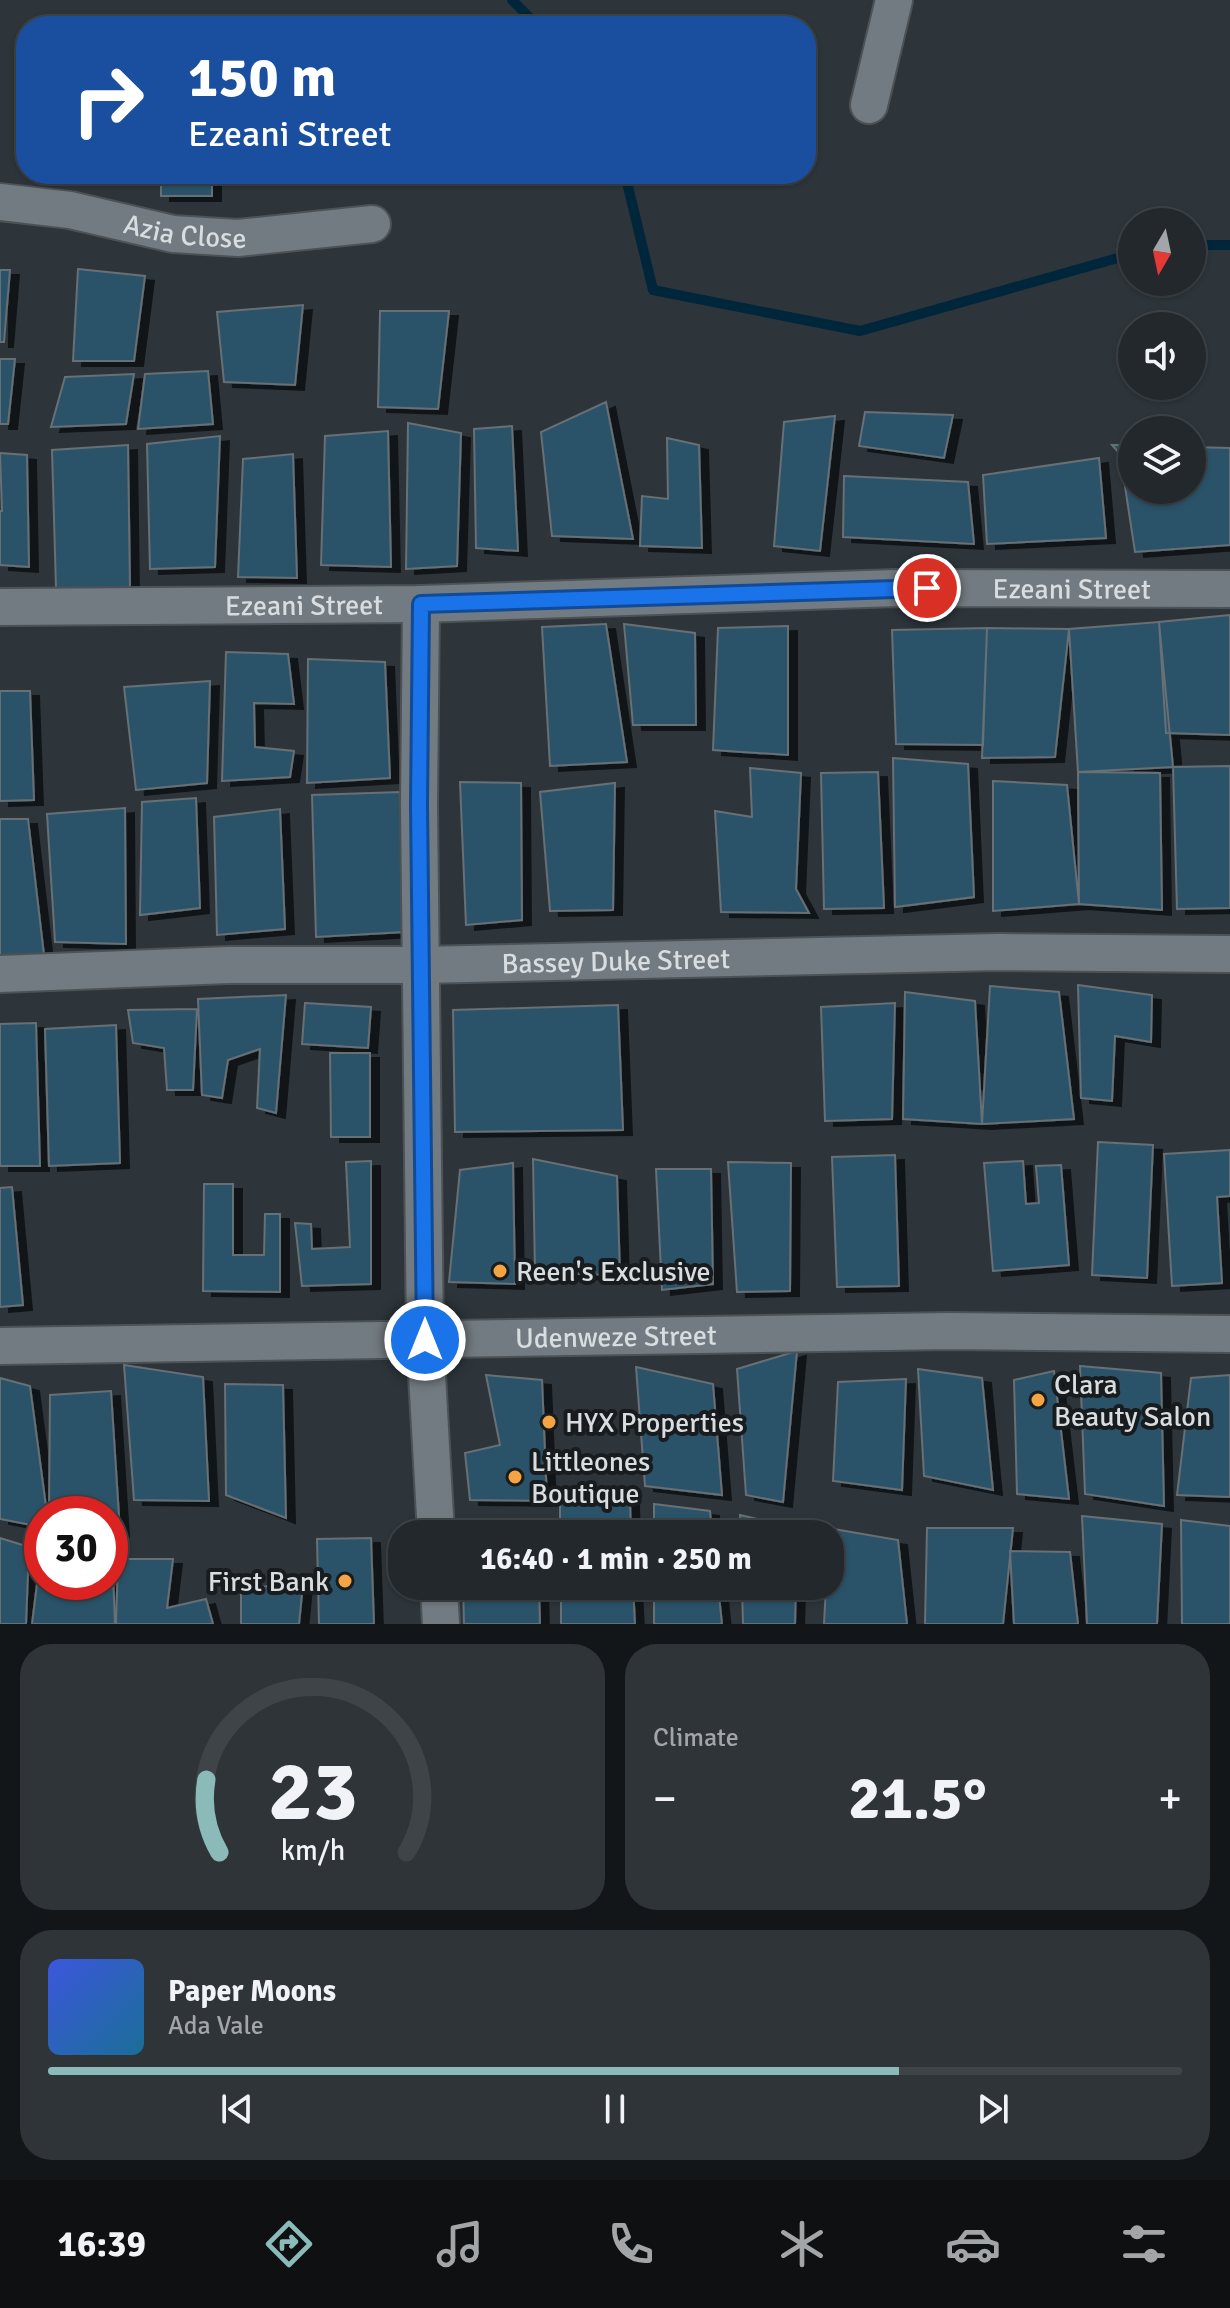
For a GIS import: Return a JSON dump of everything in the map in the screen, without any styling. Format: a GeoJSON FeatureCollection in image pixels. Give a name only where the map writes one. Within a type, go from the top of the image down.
{"type":"FeatureCollection","features":[{"type":"Feature","properties":{"kind":"street"},"geometry":{"type":"LineString","coordinates":[[869,105],[894,0]]}},
{"type":"Feature","properties":{"kind":"street","name":"Azia Close"},"geometry":{"type":"LineString","coordinates":[[0,202],[70,210],[186,235],[238,238],[372,224]]}},
{"type":"Feature","properties":{"kind":"street","name":"Ezeani Street"},"geometry":{"type":"LineString","coordinates":[[0,607],[421,604],[896,588],[1230,589]]}},
{"type":"Feature","properties":{"kind":"street"},"geometry":{"type":"LineString","coordinates":[[421,604],[419,805],[425,1340],[435,1520]]}},
{"type":"Feature","properties":{"kind":"street","name":"Bassey Duke Street"},"geometry":{"type":"LineString","coordinates":[[0,974],[228,965],[422,965],[998,952],[1230,954]]}},
{"type":"Feature","properties":{"kind":"street","name":"Udenweze Street"},"geometry":{"type":"LineString","coordinates":[[0,1346],[949,1331],[1230,1334]]}},
{"type":"Feature","properties":{"kind":"street"},"geometry":{"type":"LineString","coordinates":[[440,1600],[441,1624]]}},
{"type":"Feature","properties":{"kind":"building"},"geometry":{"type":"Polygon","coordinates":[[[161,184],[212,184],[212,196],[161,196],[161,184]]]}},
{"type":"Feature","properties":{"kind":"building"},"geometry":{"type":"Polygon","coordinates":[[[78,269],[145,276],[134,361],[73,361],[78,269]]]}},
{"type":"Feature","properties":{"kind":"building"},"geometry":{"type":"Polygon","coordinates":[[[0,270],[10,270],[4,342],[0,342],[0,270]]]}},
{"type":"Feature","properties":{"kind":"building"},"geometry":{"type":"Polygon","coordinates":[[[303,305],[295,385],[224,382],[217,312],[303,305]]]}},
{"type":"Feature","properties":{"kind":"building"},"geometry":{"type":"Polygon","coordinates":[[[380,311],[449,311],[438,409],[378,407],[380,311]]]}},
{"type":"Feature","properties":{"kind":"building"},"geometry":{"type":"Polygon","coordinates":[[[0,359],[15,359],[8,424],[0,424],[0,359]]]}},
{"type":"Feature","properties":{"kind":"building"},"geometry":{"type":"Polygon","coordinates":[[[208,371],[213,424],[138,429],[145,374],[208,371]]]}},
{"type":"Feature","properties":{"kind":"building"},"geometry":{"type":"Polygon","coordinates":[[[134,374],[126,424],[51,427],[65,377],[134,374]]]}},
{"type":"Feature","properties":{"kind":"building"},"geometry":{"type":"Polygon","coordinates":[[[606,402],[633,539],[552,536],[541,432],[606,402]]]}},
{"type":"Feature","properties":{"kind":"building"},"geometry":{"type":"Polygon","coordinates":[[[865,412],[953,415],[944,458],[859,446],[865,412]]]}},
{"type":"Feature","properties":{"kind":"building"},"geometry":{"type":"Polygon","coordinates":[[[835,416],[820,551],[774,546],[784,422],[835,416]]]}},
{"type":"Feature","properties":{"kind":"building"},"geometry":{"type":"Polygon","coordinates":[[[408,423],[461,433],[457,566],[406,569],[408,423]]]}},
{"type":"Feature","properties":{"kind":"building"},"geometry":{"type":"Polygon","coordinates":[[[512,426],[518,551],[476,548],[474,429],[512,426]]]}},
{"type":"Feature","properties":{"kind":"building"},"geometry":{"type":"Polygon","coordinates":[[[388,431],[391,567],[321,565],[325,436],[388,431]]]}},
{"type":"Feature","properties":{"kind":"building"},"geometry":{"type":"Polygon","coordinates":[[[220,436],[215,567],[150,569],[147,444],[220,436]]]}},
{"type":"Feature","properties":{"kind":"building"},"geometry":{"type":"Polygon","coordinates":[[[667,438],[699,445],[702,548],[640,546],[642,496],[668,499],[667,438]]]}},
{"type":"Feature","properties":{"kind":"building"},"geometry":{"type":"Polygon","coordinates":[[[128,445],[130,588],[56,588],[52,450],[128,445]]]}},
{"type":"Feature","properties":{"kind":"building"},"geometry":{"type":"Polygon","coordinates":[[[1206,447],[1230,448],[1230,545],[1135,552],[1128,504],[1206,504],[1206,447]]]}},
{"type":"Feature","properties":{"kind":"building"},"geometry":{"type":"Polygon","coordinates":[[[0,453],[27,455],[29,567],[0,565],[0,453]]]}},
{"type":"Feature","properties":{"kind":"building"},"geometry":{"type":"Polygon","coordinates":[[[293,454],[297,578],[238,577],[243,459],[293,454]]]}},
{"type":"Feature","properties":{"kind":"building"},"geometry":{"type":"Polygon","coordinates":[[[1099,458],[1106,538],[987,544],[983,475],[1099,458]]]}},
{"type":"Feature","properties":{"kind":"building"},"geometry":{"type":"Polygon","coordinates":[[[844,476],[968,482],[974,544],[843,537],[844,476]]]}},
{"type":"Feature","properties":{"kind":"building"},"geometry":{"type":"Polygon","coordinates":[[[1230,615],[1230,735],[1166,733],[1159,622],[1230,615]]]}},
{"type":"Feature","properties":{"kind":"building"},"geometry":{"type":"Polygon","coordinates":[[[1159,622],[1173,767],[1078,772],[1069,629],[1159,622]]]}},
{"type":"Feature","properties":{"kind":"building"},"geometry":{"type":"Polygon","coordinates":[[[606,624],[627,762],[550,766],[542,627],[606,624]]]}},
{"type":"Feature","properties":{"kind":"building"},"geometry":{"type":"Polygon","coordinates":[[[624,624],[695,633],[696,725],[633,725],[624,624]]]}},
{"type":"Feature","properties":{"kind":"building"},"geometry":{"type":"Polygon","coordinates":[[[788,626],[788,755],[713,750],[718,628],[788,626]]]}},
{"type":"Feature","properties":{"kind":"building"},"geometry":{"type":"Polygon","coordinates":[[[987,628],[1069,629],[1055,757],[982,758],[987,628]]]}},
{"type":"Feature","properties":{"kind":"building"},"geometry":{"type":"Polygon","coordinates":[[[987,628],[983,745],[896,744],[892,630],[987,628]]]}},
{"type":"Feature","properties":{"kind":"building"},"geometry":{"type":"Polygon","coordinates":[[[226,652],[288,654],[294,704],[254,703],[255,747],[294,751],[290,777],[222,781],[226,652]]]}},
{"type":"Feature","properties":{"kind":"building"},"geometry":{"type":"Polygon","coordinates":[[[308,659],[385,662],[390,778],[307,783],[308,659]]]}},
{"type":"Feature","properties":{"kind":"building"},"geometry":{"type":"Polygon","coordinates":[[[210,681],[207,783],[136,790],[124,687],[210,681]]]}},
{"type":"Feature","properties":{"kind":"building"},"geometry":{"type":"Polygon","coordinates":[[[0,691],[30,691],[34,800],[0,801],[0,691]]]}},
{"type":"Feature","properties":{"kind":"building"},"geometry":{"type":"Polygon","coordinates":[[[893,758],[968,764],[974,897],[895,907],[893,758]]]}},
{"type":"Feature","properties":{"kind":"building"},"geometry":{"type":"Polygon","coordinates":[[[1230,766],[1230,908],[1177,909],[1173,767],[1230,766]]]}},
{"type":"Feature","properties":{"kind":"building"},"geometry":{"type":"Polygon","coordinates":[[[750,768],[801,773],[796,889],[809,913],[721,912],[715,811],[752,817],[750,768]]]}},
{"type":"Feature","properties":{"kind":"building"},"geometry":{"type":"Polygon","coordinates":[[[878,772],[884,908],[824,909],[821,773],[878,772]]]}},
{"type":"Feature","properties":{"kind":"building"},"geometry":{"type":"Polygon","coordinates":[[[1078,772],[1160,773],[1162,910],[1079,904],[1078,772]]]}},
{"type":"Feature","properties":{"kind":"building"},"geometry":{"type":"Polygon","coordinates":[[[993,781],[1067,785],[1079,904],[993,911],[993,781]]]}},
{"type":"Feature","properties":{"kind":"building"},"geometry":{"type":"Polygon","coordinates":[[[460,782],[521,783],[522,920],[466,925],[460,782]]]}},
{"type":"Feature","properties":{"kind":"building"},"geometry":{"type":"Polygon","coordinates":[[[615,783],[613,910],[550,911],[540,792],[615,783]]]}},
{"type":"Feature","properties":{"kind":"building"},"geometry":{"type":"Polygon","coordinates":[[[400,792],[405,932],[316,937],[312,795],[400,792]]]}},
{"type":"Feature","properties":{"kind":"building"},"geometry":{"type":"Polygon","coordinates":[[[196,798],[200,908],[140,915],[142,802],[196,798]]]}},
{"type":"Feature","properties":{"kind":"building"},"geometry":{"type":"Polygon","coordinates":[[[125,808],[126,944],[55,942],[47,814],[125,808]]]}},
{"type":"Feature","properties":{"kind":"building"},"geometry":{"type":"Polygon","coordinates":[[[280,809],[285,929],[217,935],[214,817],[280,809]]]}},
{"type":"Feature","properties":{"kind":"building"},"geometry":{"type":"Polygon","coordinates":[[[0,819],[28,819],[44,955],[0,958],[0,819]]]}},
{"type":"Feature","properties":{"kind":"building"},"geometry":{"type":"Polygon","coordinates":[[[1078,985],[1152,995],[1151,1042],[1115,1036],[1112,1101],[1081,1098],[1078,985]]]}},
{"type":"Feature","properties":{"kind":"building"},"geometry":{"type":"Polygon","coordinates":[[[990,986],[1059,992],[1074,1119],[982,1124],[990,986]]]}},
{"type":"Feature","properties":{"kind":"building"},"geometry":{"type":"Polygon","coordinates":[[[905,992],[975,1001],[982,1124],[903,1119],[905,992]]]}},
{"type":"Feature","properties":{"kind":"building"},"geometry":{"type":"Polygon","coordinates":[[[286,995],[276,1113],[257,1108],[260,1049],[228,1060],[222,1098],[202,1095],[198,999],[286,995]]]}},
{"type":"Feature","properties":{"kind":"building"},"geometry":{"type":"Polygon","coordinates":[[[305,1003],[371,1007],[368,1048],[302,1044],[305,1003]]]}},
{"type":"Feature","properties":{"kind":"building"},"geometry":{"type":"Polygon","coordinates":[[[895,1003],[892,1119],[825,1121],[821,1007],[895,1003]]]}},
{"type":"Feature","properties":{"kind":"building"},"geometry":{"type":"Polygon","coordinates":[[[618,1005],[623,1130],[455,1132],[453,1010],[618,1005]]]}},
{"type":"Feature","properties":{"kind":"building"},"geometry":{"type":"Polygon","coordinates":[[[197,1009],[193,1090],[167,1090],[164,1048],[133,1043],[128,1010],[197,1009]]]}},
{"type":"Feature","properties":{"kind":"building"},"geometry":{"type":"Polygon","coordinates":[[[36,1023],[40,1166],[0,1166],[0,1024],[36,1023]]]}},
{"type":"Feature","properties":{"kind":"building"},"geometry":{"type":"Polygon","coordinates":[[[116,1025],[120,1163],[49,1166],[45,1029],[116,1025]]]}},
{"type":"Feature","properties":{"kind":"building"},"geometry":{"type":"Polygon","coordinates":[[[330,1053],[370,1053],[370,1137],[331,1137],[330,1053]]]}},
{"type":"Feature","properties":{"kind":"building"},"geometry":{"type":"Polygon","coordinates":[[[1098,1142],[1153,1145],[1147,1278],[1092,1275],[1098,1142]]]}},
{"type":"Feature","properties":{"kind":"building"},"geometry":{"type":"Polygon","coordinates":[[[1230,1150],[1230,1196],[1217,1197],[1222,1283],[1172,1286],[1164,1154],[1230,1150]]]}},
{"type":"Feature","properties":{"kind":"building"},"geometry":{"type":"Polygon","coordinates":[[[895,1155],[899,1286],[837,1287],[832,1157],[895,1155]]]}},
{"type":"Feature","properties":{"kind":"building"},"geometry":{"type":"Polygon","coordinates":[[[533,1159],[617,1176],[620,1275],[535,1273],[533,1159]]]}},
{"type":"Feature","properties":{"kind":"building"},"geometry":{"type":"Polygon","coordinates":[[[371,1161],[371,1284],[302,1286],[295,1223],[311,1224],[312,1249],[350,1247],[346,1162],[371,1161]]]}},
{"type":"Feature","properties":{"kind":"building"},"geometry":{"type":"Polygon","coordinates":[[[1023,1161],[1026,1204],[1039,1203],[1036,1166],[1061,1165],[1069,1265],[993,1271],[984,1163],[1023,1161]]]}},
{"type":"Feature","properties":{"kind":"building"},"geometry":{"type":"Polygon","coordinates":[[[728,1162],[791,1163],[790,1291],[737,1292],[728,1162]]]}},
{"type":"Feature","properties":{"kind":"building"},"geometry":{"type":"Polygon","coordinates":[[[513,1163],[515,1284],[449,1282],[460,1170],[513,1163]]]}},
{"type":"Feature","properties":{"kind":"building"},"geometry":{"type":"Polygon","coordinates":[[[656,1169],[711,1169],[713,1284],[662,1290],[656,1169]]]}},
{"type":"Feature","properties":{"kind":"building"},"geometry":{"type":"Polygon","coordinates":[[[204,1184],[233,1184],[233,1255],[264,1255],[265,1214],[280,1214],[280,1292],[203,1291],[204,1184]]]}},
{"type":"Feature","properties":{"kind":"building"},"geometry":{"type":"Polygon","coordinates":[[[12,1187],[23,1305],[0,1307],[0,1188],[12,1187]]]}},
{"type":"Feature","properties":{"kind":"building"},"geometry":{"type":"Polygon","coordinates":[[[797,1351],[783,1502],[746,1495],[737,1369],[797,1351]]]}},
{"type":"Feature","properties":{"kind":"building"},"geometry":{"type":"Polygon","coordinates":[[[124,1365],[203,1377],[209,1501],[134,1500],[124,1365]]]}},
{"type":"Feature","properties":{"kind":"building"},"geometry":{"type":"Polygon","coordinates":[[[1080,1366],[1161,1373],[1164,1506],[1085,1494],[1080,1366]]]}},
{"type":"Feature","properties":{"kind":"building"},"geometry":{"type":"Polygon","coordinates":[[[636,1367],[713,1384],[722,1495],[645,1486],[636,1367]]]}},
{"type":"Feature","properties":{"kind":"building"},"geometry":{"type":"Polygon","coordinates":[[[918,1369],[982,1378],[993,1490],[924,1476],[918,1369]]]}},
{"type":"Feature","properties":{"kind":"building"},"geometry":{"type":"Polygon","coordinates":[[[1054,1371],[1069,1499],[1017,1494],[1014,1380],[1054,1371]]]}},
{"type":"Feature","properties":{"kind":"building"},"geometry":{"type":"Polygon","coordinates":[[[486,1375],[542,1380],[547,1501],[470,1500],[465,1453],[500,1445],[486,1375]]]}},
{"type":"Feature","properties":{"kind":"building"},"geometry":{"type":"Polygon","coordinates":[[[1230,1375],[1230,1497],[1177,1495],[1191,1378],[1230,1375]]]}},
{"type":"Feature","properties":{"kind":"building"},"geometry":{"type":"Polygon","coordinates":[[[0,1378],[30,1386],[45,1496],[24,1496],[24,1524],[0,1519],[0,1378]]]}},
{"type":"Feature","properties":{"kind":"building"},"geometry":{"type":"Polygon","coordinates":[[[906,1379],[902,1490],[833,1481],[838,1382],[906,1379]]]}},
{"type":"Feature","properties":{"kind":"building"},"geometry":{"type":"Polygon","coordinates":[[[225,1384],[283,1385],[286,1518],[226,1495],[225,1384]]]}},
{"type":"Feature","properties":{"kind":"building"},"geometry":{"type":"Polygon","coordinates":[[[111,1391],[118,1496],[49,1496],[50,1395],[111,1391]]]}},
{"type":"Feature","properties":{"kind":"building"},"geometry":{"type":"Polygon","coordinates":[[[560,1497],[630,1500],[631,1520],[560,1520],[560,1497]]]}},
{"type":"Feature","properties":{"kind":"building"},"geometry":{"type":"Polygon","coordinates":[[[654,1504],[710,1511],[711,1520],[654,1520],[654,1504]]]}},
{"type":"Feature","properties":{"kind":"building"},"geometry":{"type":"Polygon","coordinates":[[[740,1515],[762,1520],[740,1520],[740,1515]]]}},
{"type":"Feature","properties":{"kind":"building"},"geometry":{"type":"Polygon","coordinates":[[[1082,1516],[1162,1524],[1157,1624],[1087,1624],[1082,1516]]]}},
{"type":"Feature","properties":{"kind":"building"},"geometry":{"type":"Polygon","coordinates":[[[1181,1520],[1230,1526],[1230,1624],[1182,1624],[1181,1520]]]}},
{"type":"Feature","properties":{"kind":"building"},"geometry":{"type":"Polygon","coordinates":[[[927,1528],[1013,1528],[1003,1624],[925,1624],[927,1528]]]}},
{"type":"Feature","properties":{"kind":"building"},"geometry":{"type":"Polygon","coordinates":[[[844,1531],[898,1540],[907,1624],[824,1624],[825,1600],[844,1600],[844,1531]]]}},
{"type":"Feature","properties":{"kind":"building"},"geometry":{"type":"Polygon","coordinates":[[[0,1538],[24,1545],[24,1600],[27,1600],[26,1624],[0,1624],[0,1538]]]}},
{"type":"Feature","properties":{"kind":"building","name":"First Bank"},"geometry":{"type":"Polygon","coordinates":[[[371,1538],[374,1624],[319,1624],[317,1539],[371,1538]]]}},
{"type":"Feature","properties":{"kind":"building"},"geometry":{"type":"Polygon","coordinates":[[[1010,1551],[1070,1552],[1078,1624],[1014,1624],[1010,1551]]]}},
{"type":"Feature","properties":{"kind":"building"},"geometry":{"type":"Polygon","coordinates":[[[128,1559],[173,1559],[167,1608],[206,1599],[213,1624],[116,1624],[117,1600],[128,1600],[128,1559]]]}},
{"type":"Feature","properties":{"kind":"building"},"geometry":{"type":"Polygon","coordinates":[[[303,1584],[299,1624],[241,1624],[241,1588],[303,1584]]]}},
{"type":"Feature","properties":{"kind":"building"},"geometry":{"type":"Polygon","coordinates":[[[35,1600],[114,1600],[115,1624],[32,1624],[35,1600]]]}},
{"type":"Feature","properties":{"kind":"building"},"geometry":{"type":"Polygon","coordinates":[[[463,1600],[539,1600],[540,1624],[464,1624],[463,1600]]]}},
{"type":"Feature","properties":{"kind":"building"},"geometry":{"type":"Polygon","coordinates":[[[561,1600],[634,1600],[635,1624],[561,1624],[561,1600]]]}},
{"type":"Feature","properties":{"kind":"building"},"geometry":{"type":"Polygon","coordinates":[[[654,1600],[719,1600],[722,1624],[654,1624],[654,1600]]]}},
{"type":"Feature","properties":{"kind":"building"},"geometry":{"type":"Polygon","coordinates":[[[742,1600],[796,1600],[795,1624],[743,1624],[742,1600]]]}},
{"type":"Feature","properties":{"kind":"waterway"},"geometry":{"type":"LineString","coordinates":[[512,0],[528,16]]}},
{"type":"Feature","properties":{"kind":"waterway"},"geometry":{"type":"LineString","coordinates":[[627,184],[653,290],[860,331],[1118,258]]}},
{"type":"Feature","properties":{"kind":"waterway"},"geometry":{"type":"LineString","coordinates":[[1206,245],[1230,245]]}},
{"type":"Feature","properties":{"kind":"place","name":"Reen's Exclusive"},"geometry":{"type":"Point","coordinates":[500,1271]}},
{"type":"Feature","properties":{"kind":"place","name":"Clara Beauty Salon"},"geometry":{"type":"Point","coordinates":[1038,1400]}},
{"type":"Feature","properties":{"kind":"place","name":"HYX Properties"},"geometry":{"type":"Point","coordinates":[549,1422]}},
{"type":"Feature","properties":{"kind":"place","name":"Littleones Boutique"},"geometry":{"type":"Point","coordinates":[515,1477]}},
{"type":"Feature","properties":{"kind":"place","name":"First Bank"},"geometry":{"type":"Point","coordinates":[345,1581]}},
{"type":"Feature","properties":{"kind":"route"},"geometry":{"type":"LineString","coordinates":[[425,1340],[419,805],[421,604],[566,597],[927,588]]}}]}
